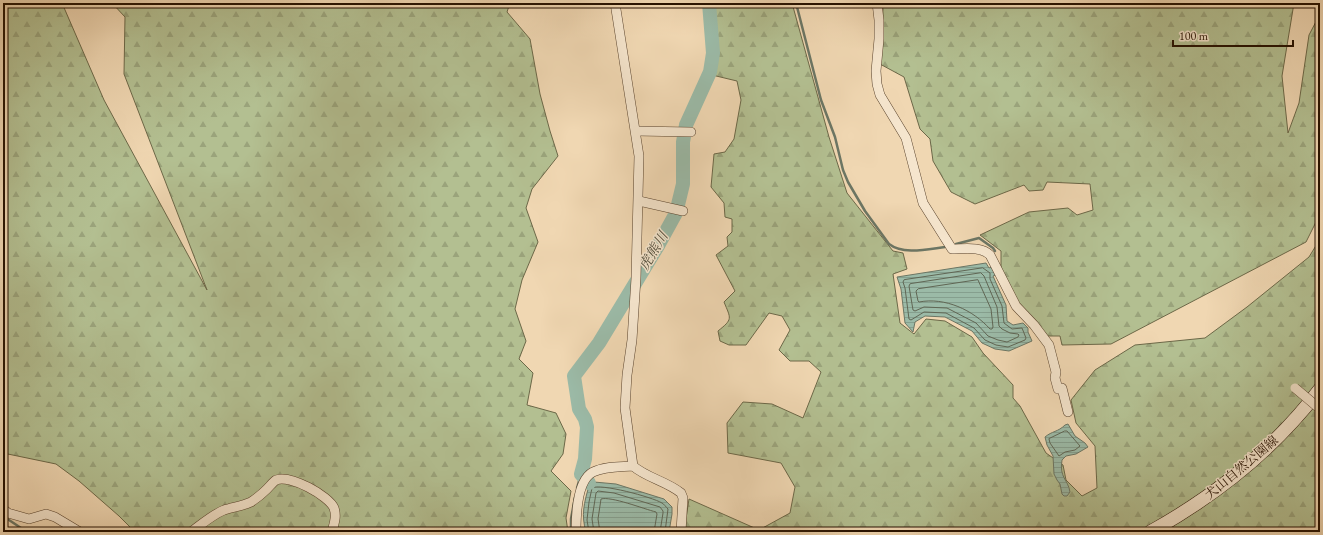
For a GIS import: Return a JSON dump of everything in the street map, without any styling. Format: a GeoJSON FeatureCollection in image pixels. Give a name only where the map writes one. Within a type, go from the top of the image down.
{"type":"FeatureCollection","features":[{"type":"Feature","properties":{"kind":"main road","name":"犬山自然公園線"},"geometry":{"type":"LineString","coordinates":[[1150,532],[1221,487],[1273,441],[1303,410],[1320,389]]}},
{"type":"Feature","properties":{"kind":"street"},"geometry":{"type":"LineString","coordinates":[[615,3],[639,156],[639,201],[632,340],[627,375],[625,408],[633,466],[639,471],[681,493],[683,504],[681,532]]}},
{"type":"Feature","properties":{"kind":"street"},"geometry":{"type":"LineString","coordinates":[[877,3],[879,20],[876,70],[877,84],[880,94],[906,138],[923,203],[952,249],[980,250],[986,251],[990,254],[1016,306],[1034,325],[1049,345],[1056,372],[1055,378],[1058,389],[1062,388],[1068,412]]}},
{"type":"Feature","properties":{"kind":"street"},"geometry":{"type":"LineString","coordinates":[[636,131],[691,132]]}},
{"type":"Feature","properties":{"kind":"street"},"geometry":{"type":"LineString","coordinates":[[639,201],[683,211]]}},
{"type":"Feature","properties":{"kind":"street"},"geometry":{"type":"LineString","coordinates":[[1294,388],[1320,409]]}},
{"type":"Feature","properties":{"kind":"street"},"geometry":{"type":"LineString","coordinates":[[576,532],[576,512],[586,479],[592,473],[601,469],[633,466]]}},
{"type":"Feature","properties":{"kind":"street"},"geometry":{"type":"LineString","coordinates":[[191,532],[211,517],[224,510],[250,502],[263,493],[276,480],[284,479],[300,484],[319,493],[330,501],[336,516],[332,532]]}},
{"type":"Feature","properties":{"kind":"street"},"geometry":{"type":"LineString","coordinates":[[3,509],[8,513],[29,519],[46,514],[80,532]]}},
{"type":"Feature","properties":{"kind":"green space"},"geometry":{"type":"Polygon","coordinates":[[[3,3],[62,3],[104,100],[207,290],[124,74],[125,17],[112,3],[510,3],[507,12],[530,39],[540,94],[558,156],[532,189],[526,208],[538,242],[522,280],[515,309],[526,341],[519,359],[533,373],[527,405],[556,413],[566,434],[563,454],[551,471],[571,491],[566,518],[568,532],[135,532],[79,481],[56,464],[3,453],[3,3]]]}},
{"type":"Feature","properties":{"kind":"green space"},"geometry":{"type":"Polygon","coordinates":[[[711,3],[792,3],[829,137],[847,193],[893,251],[903,253],[907,269],[893,274],[900,323],[914,334],[926,319],[945,321],[972,337],[983,353],[1013,385],[1013,398],[1020,406],[1046,453],[1063,465],[1066,480],[1082,496],[1097,488],[1095,446],[1076,423],[1071,400],[1095,370],[1135,345],[1205,338],[1247,307],[1309,257],[1320,239],[1320,532],[684,532],[689,499],[759,530],[790,513],[795,487],[781,463],[728,453],[727,423],[743,402],[772,404],[803,418],[821,372],[809,361],[790,361],[779,350],[790,330],[782,316],[769,313],[746,345],[729,345],[720,341],[718,331],[726,324],[729,318],[724,302],[735,291],[716,255],[728,246],[727,237],[732,232],[732,219],[725,217],[724,203],[711,187],[714,154],[725,152],[734,139],[741,100],[737,81],[712,75],[716,57],[711,3]]]}},
{"type":"Feature","properties":{"kind":"green space"},"geometry":{"type":"Polygon","coordinates":[[[882,3],[1294,3],[1282,76],[1288,133],[1299,103],[1309,35],[1320,14],[1320,214],[1306,242],[1111,344],[1062,345],[1060,336],[1048,336],[1019,305],[1001,273],[1001,251],[980,235],[1029,212],[1068,208],[1077,215],[1093,210],[1090,184],[1047,182],[1043,190],[1029,191],[1024,185],[975,204],[951,192],[933,161],[930,139],[920,129],[904,77],[880,64],[882,3]]]}},
{"type":"Feature","properties":{"kind":"water"},"geometry":{"type":"Polygon","coordinates":[[[986,263],[989,268],[994,266],[998,274],[993,276],[1006,305],[1007,321],[1013,325],[1023,323],[1028,328],[1032,341],[1009,351],[995,349],[982,343],[972,331],[945,317],[925,316],[915,322],[913,332],[905,323],[901,289],[897,277],[986,263]]]}},
{"type":"Feature","properties":{"kind":"water"},"geometry":{"type":"Polygon","coordinates":[[[1068,424],[1075,436],[1088,447],[1076,454],[1066,456],[1062,460],[1061,466],[1063,475],[1070,492],[1067,496],[1064,496],[1062,494],[1060,484],[1054,474],[1053,456],[1047,445],[1045,437],[1068,424]]]}},
{"type":"Feature","properties":{"kind":"water"},"geometry":{"type":"Polygon","coordinates":[[[591,480],[592,483],[616,484],[664,499],[672,507],[669,532],[586,532],[584,509],[589,486],[588,484],[591,480]]]}},
{"type":"Feature","properties":{"kind":"waterway","name":"虎熊川"},"geometry":{"type":"LineString","coordinates":[[589,483],[581,474],[585,459],[587,427],[585,419],[579,409],[574,376],[599,343],[676,213],[683,184],[683,142],[686,125],[710,72],[713,53],[709,3]]}},
{"type":"Feature","properties":{"kind":"waterway"},"geometry":{"type":"LineString","coordinates":[[796,3],[821,100],[835,137],[843,170],[848,182],[865,211],[889,244],[895,247],[908,250],[924,250],[945,247]]}},
{"type":"Feature","properties":{"kind":"waterway"},"geometry":{"type":"LineString","coordinates":[[956,244],[979,238],[995,251]]}},
{"type":"Feature","properties":{"kind":"waterway"},"geometry":{"type":"LineString","coordinates":[[577,488],[581,474]]}},
{"type":"Feature","properties":{"kind":"waterway"},"geometry":{"type":"LineString","coordinates":[[571,532],[571,519],[575,497]]}},
{"type":"Feature","properties":{"kind":"waterway"},"geometry":{"type":"LineString","coordinates":[[3,516],[21,528]]}}]}
